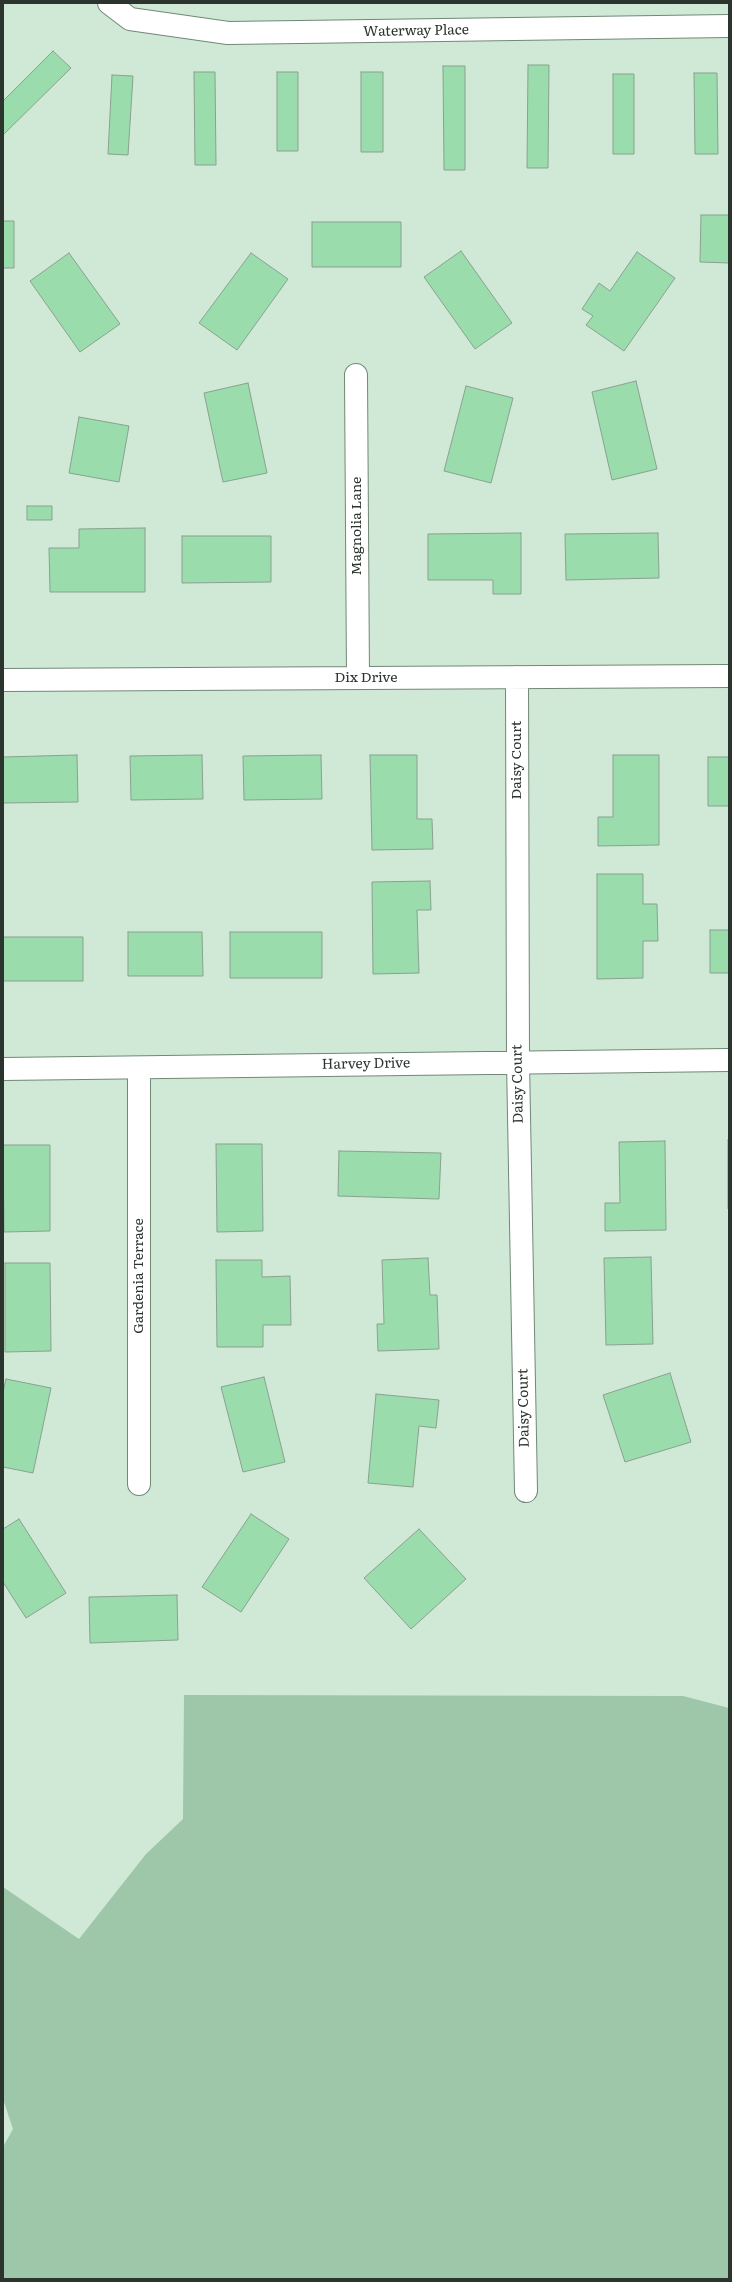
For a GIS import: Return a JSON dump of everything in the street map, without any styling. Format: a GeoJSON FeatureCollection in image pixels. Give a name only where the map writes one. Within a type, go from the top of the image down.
{"type":"FeatureCollection","features":[{"type":"Feature","properties":{"kind":"street","name":"Waterway Place"},"geometry":{"type":"LineString","coordinates":[[109,3],[130,19],[228,33],[729,26]]}},
{"type":"Feature","properties":{"kind":"street","name":"Magnolia Lane"},"geometry":{"type":"LineString","coordinates":[[356,375],[358,678]]}},
{"type":"Feature","properties":{"kind":"street","name":"Dix Drive"},"geometry":{"type":"LineString","coordinates":[[3,680],[729,676]]}},
{"type":"Feature","properties":{"kind":"street","name":"Daisy Court"},"geometry":{"type":"LineString","coordinates":[[517,677],[518,1062],[526,1491]]}},
{"type":"Feature","properties":{"kind":"street","name":"Harvey Drive"},"geometry":{"type":"LineString","coordinates":[[3,1069],[729,1060]]}},
{"type":"Feature","properties":{"kind":"street","name":"Gardenia Terrace"},"geometry":{"type":"LineString","coordinates":[[139,1068],[139,1484]]}},
{"type":"Feature","properties":{"kind":"green space"},"geometry":{"type":"Polygon","coordinates":[[[184,1695],[683,1696],[729,1708],[729,2279],[3,2279],[3,2147],[13,2129],[3,2099],[3,1887],[79,1939],[146,1854],[183,1819],[184,1695]]]}},
{"type":"Feature","properties":{"kind":"building"},"geometry":{"type":"Polygon","coordinates":[[[53,51],[71,68],[3,135],[3,101],[53,51]]]}},
{"type":"Feature","properties":{"kind":"building"},"geometry":{"type":"Polygon","coordinates":[[[528,65],[549,65],[548,168],[527,168],[528,65]]]}},
{"type":"Feature","properties":{"kind":"building"},"geometry":{"type":"Polygon","coordinates":[[[443,66],[465,66],[465,170],[444,170],[443,66]]]}},
{"type":"Feature","properties":{"kind":"building"},"geometry":{"type":"Polygon","coordinates":[[[194,72],[215,72],[216,165],[195,165],[194,72]]]}},
{"type":"Feature","properties":{"kind":"building"},"geometry":{"type":"Polygon","coordinates":[[[277,72],[298,72],[298,151],[277,151],[277,72]]]}},
{"type":"Feature","properties":{"kind":"building"},"geometry":{"type":"Polygon","coordinates":[[[361,72],[383,72],[383,152],[361,152],[361,72]]]}},
{"type":"Feature","properties":{"kind":"building"},"geometry":{"type":"Polygon","coordinates":[[[694,73],[717,73],[718,154],[695,154],[694,73]]]}},
{"type":"Feature","properties":{"kind":"building"},"geometry":{"type":"Polygon","coordinates":[[[613,74],[634,74],[634,154],[613,154],[613,74]]]}},
{"type":"Feature","properties":{"kind":"building"},"geometry":{"type":"Polygon","coordinates":[[[112,75],[133,76],[128,155],[108,154],[112,75]]]}},
{"type":"Feature","properties":{"kind":"building"},"geometry":{"type":"Polygon","coordinates":[[[701,215],[729,215],[729,263],[700,262],[701,215]]]}},
{"type":"Feature","properties":{"kind":"building"},"geometry":{"type":"Polygon","coordinates":[[[3,221],[14,221],[14,268],[3,268],[3,221]]]}},
{"type":"Feature","properties":{"kind":"building"},"geometry":{"type":"Polygon","coordinates":[[[312,222],[401,222],[401,267],[312,267],[312,222]]]}},
{"type":"Feature","properties":{"kind":"building"},"geometry":{"type":"Polygon","coordinates":[[[461,251],[512,323],[475,349],[424,277],[461,251]]]}},
{"type":"Feature","properties":{"kind":"building"},"geometry":{"type":"Polygon","coordinates":[[[637,252],[675,278],[624,351],[586,325],[593,316],[582,309],[599,283],[610,291],[637,252]]]}},
{"type":"Feature","properties":{"kind":"building"},"geometry":{"type":"Polygon","coordinates":[[[69,253],[120,324],[80,352],[30,281],[69,253]]]}},
{"type":"Feature","properties":{"kind":"building"},"geometry":{"type":"Polygon","coordinates":[[[251,253],[288,279],[237,350],[199,323],[251,253]]]}},
{"type":"Feature","properties":{"kind":"building"},"geometry":{"type":"Polygon","coordinates":[[[636,381],[657,469],[612,480],[592,392],[636,381]]]}},
{"type":"Feature","properties":{"kind":"building"},"geometry":{"type":"Polygon","coordinates":[[[248,383],[267,473],[223,482],[204,393],[248,383]]]}},
{"type":"Feature","properties":{"kind":"building"},"geometry":{"type":"Polygon","coordinates":[[[466,386],[513,398],[491,483],[444,471],[466,386]]]}},
{"type":"Feature","properties":{"kind":"building"},"geometry":{"type":"Polygon","coordinates":[[[79,417],[129,426],[119,482],[69,473],[79,417]]]}},
{"type":"Feature","properties":{"kind":"building"},"geometry":{"type":"Polygon","coordinates":[[[27,506],[52,506],[52,520],[27,520],[27,506]]]}},
{"type":"Feature","properties":{"kind":"building"},"geometry":{"type":"Polygon","coordinates":[[[145,528],[145,592],[50,592],[49,548],[79,548],[79,529],[145,528]]]}},
{"type":"Feature","properties":{"kind":"building"},"geometry":{"type":"Polygon","coordinates":[[[521,533],[521,594],[493,594],[493,580],[428,580],[428,534],[521,533]]]}},
{"type":"Feature","properties":{"kind":"building"},"geometry":{"type":"Polygon","coordinates":[[[658,533],[659,578],[566,580],[565,534],[658,533]]]}},
{"type":"Feature","properties":{"kind":"building"},"geometry":{"type":"Polygon","coordinates":[[[182,536],[271,536],[271,582],[182,583],[182,536]]]}},
{"type":"Feature","properties":{"kind":"building"},"geometry":{"type":"Polygon","coordinates":[[[77,755],[78,802],[3,803],[3,757],[77,755]]]}},
{"type":"Feature","properties":{"kind":"building"},"geometry":{"type":"Polygon","coordinates":[[[202,755],[203,799],[131,800],[130,756],[202,755]]]}},
{"type":"Feature","properties":{"kind":"building"},"geometry":{"type":"Polygon","coordinates":[[[321,755],[322,799],[244,800],[243,756],[321,755]]]}},
{"type":"Feature","properties":{"kind":"building"},"geometry":{"type":"Polygon","coordinates":[[[370,755],[417,755],[417,819],[432,819],[433,849],[372,850],[370,755]]]}},
{"type":"Feature","properties":{"kind":"building"},"geometry":{"type":"Polygon","coordinates":[[[613,755],[659,755],[659,845],[598,846],[598,817],[613,817],[613,755]]]}},
{"type":"Feature","properties":{"kind":"building"},"geometry":{"type":"Polygon","coordinates":[[[708,757],[729,757],[729,806],[708,806],[708,757]]]}},
{"type":"Feature","properties":{"kind":"building"},"geometry":{"type":"Polygon","coordinates":[[[597,874],[643,874],[643,904],[657,904],[658,941],[643,941],[643,978],[597,979],[597,874]]]}},
{"type":"Feature","properties":{"kind":"building"},"geometry":{"type":"Polygon","coordinates":[[[430,881],[431,910],[417,910],[419,973],[373,974],[372,882],[430,881]]]}},
{"type":"Feature","properties":{"kind":"building"},"geometry":{"type":"Polygon","coordinates":[[[710,930],[729,930],[729,973],[710,973],[710,930]]]}},
{"type":"Feature","properties":{"kind":"building"},"geometry":{"type":"Polygon","coordinates":[[[128,932],[202,932],[203,976],[128,976],[128,932]]]}},
{"type":"Feature","properties":{"kind":"building"},"geometry":{"type":"Polygon","coordinates":[[[230,932],[322,932],[322,978],[230,978],[230,932]]]}},
{"type":"Feature","properties":{"kind":"building"},"geometry":{"type":"Polygon","coordinates":[[[3,937],[83,937],[83,981],[3,981],[3,937]]]}},
{"type":"Feature","properties":{"kind":"building"},"geometry":{"type":"Polygon","coordinates":[[[729,1140],[729,1209],[728,1209],[729,1140]]]}},
{"type":"Feature","properties":{"kind":"building"},"geometry":{"type":"Polygon","coordinates":[[[665,1141],[666,1230],[605,1231],[605,1203],[620,1203],[619,1142],[665,1141]]]}},
{"type":"Feature","properties":{"kind":"building"},"geometry":{"type":"Polygon","coordinates":[[[216,1144],[262,1144],[263,1231],[217,1232],[216,1144]]]}},
{"type":"Feature","properties":{"kind":"building"},"geometry":{"type":"Polygon","coordinates":[[[3,1145],[50,1145],[50,1231],[4,1232],[3,1145]]]}},
{"type":"Feature","properties":{"kind":"building"},"geometry":{"type":"Polygon","coordinates":[[[339,1151],[441,1153],[439,1199],[338,1196],[339,1151]]]}},
{"type":"Feature","properties":{"kind":"building"},"geometry":{"type":"Polygon","coordinates":[[[651,1257],[653,1344],[606,1345],[604,1258],[651,1257]]]}},
{"type":"Feature","properties":{"kind":"building"},"geometry":{"type":"Polygon","coordinates":[[[428,1258],[430,1295],[437,1295],[439,1349],[378,1351],[377,1324],[384,1324],[382,1260],[428,1258]]]}},
{"type":"Feature","properties":{"kind":"building"},"geometry":{"type":"Polygon","coordinates":[[[216,1260],[262,1260],[262,1277],[290,1276],[291,1325],[263,1325],[263,1347],[217,1347],[216,1260]]]}},
{"type":"Feature","properties":{"kind":"building"},"geometry":{"type":"Polygon","coordinates":[[[5,1263],[50,1263],[51,1351],[5,1352],[5,1263]]]}},
{"type":"Feature","properties":{"kind":"building"},"geometry":{"type":"Polygon","coordinates":[[[670,1373],[691,1442],[625,1462],[603,1395],[670,1373]]]}},
{"type":"Feature","properties":{"kind":"building"},"geometry":{"type":"Polygon","coordinates":[[[264,1377],[285,1462],[243,1472],[221,1387],[264,1377]]]}},
{"type":"Feature","properties":{"kind":"building"},"geometry":{"type":"Polygon","coordinates":[[[6,1379],[51,1388],[33,1473],[3,1467],[3,1392],[6,1379]]]}},
{"type":"Feature","properties":{"kind":"building"},"geometry":{"type":"Polygon","coordinates":[[[376,1394],[439,1400],[436,1428],[419,1426],[413,1487],[368,1483],[376,1394]]]}},
{"type":"Feature","properties":{"kind":"building"},"geometry":{"type":"Polygon","coordinates":[[[251,1514],[289,1539],[241,1612],[202,1587],[251,1514]]]}},
{"type":"Feature","properties":{"kind":"building"},"geometry":{"type":"Polygon","coordinates":[[[19,1519],[66,1593],[26,1618],[3,1582],[3,1529],[19,1519]]]}},
{"type":"Feature","properties":{"kind":"building"},"geometry":{"type":"Polygon","coordinates":[[[419,1529],[466,1579],[411,1629],[364,1578],[419,1529]]]}},
{"type":"Feature","properties":{"kind":"building"},"geometry":{"type":"Polygon","coordinates":[[[177,1595],[178,1640],[90,1643],[89,1597],[177,1595]]]}}]}
